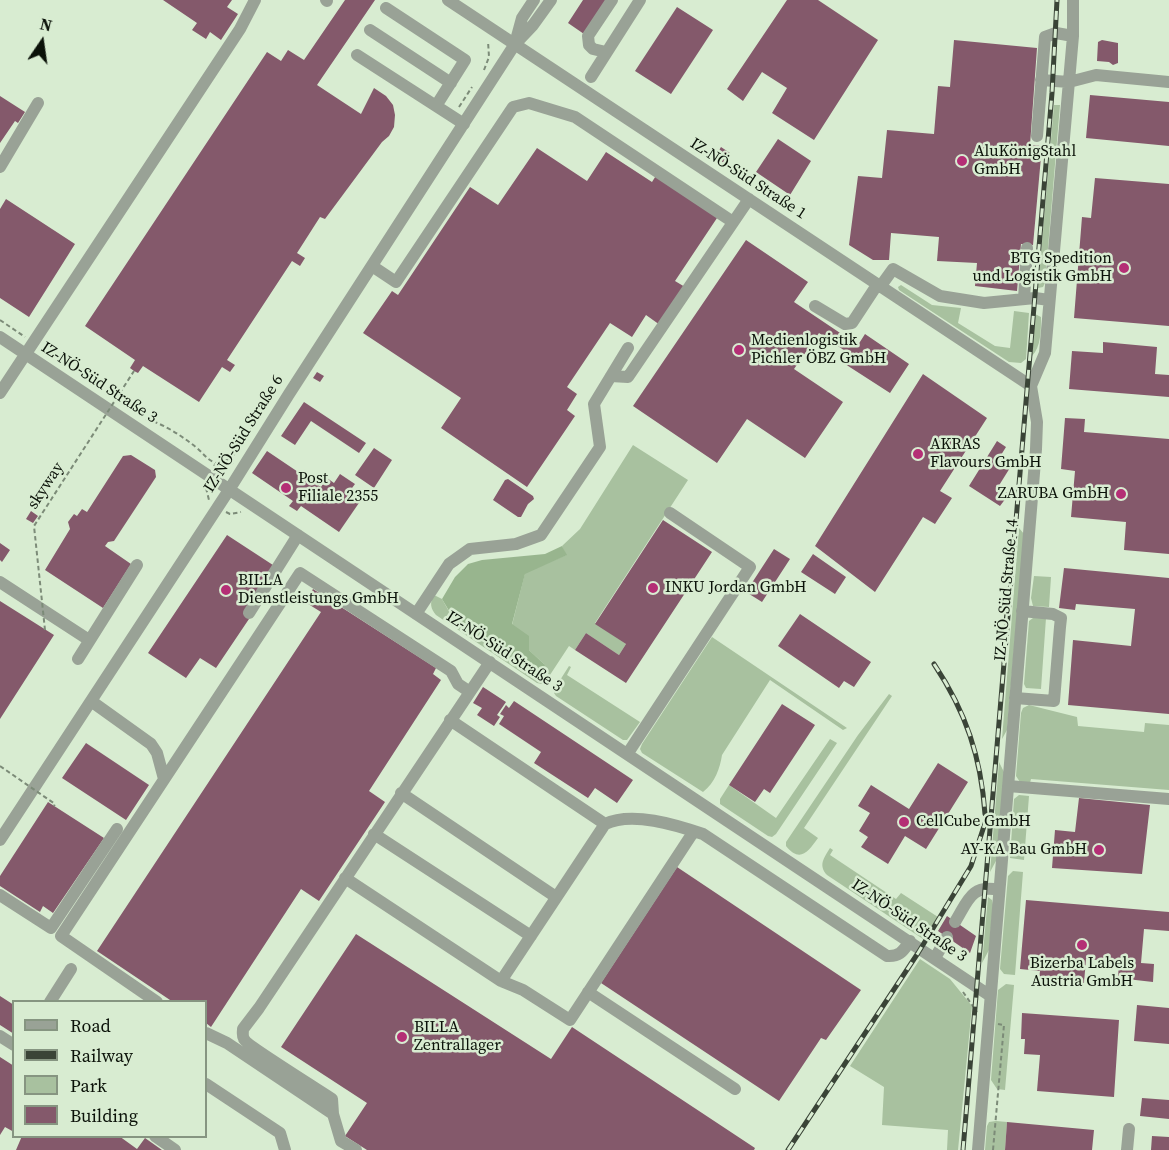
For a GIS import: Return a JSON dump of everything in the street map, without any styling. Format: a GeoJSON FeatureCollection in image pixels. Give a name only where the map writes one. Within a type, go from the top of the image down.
{"type":"FeatureCollection","features":[{"type":"Feature","properties":{"kind":"street"},"geometry":{"type":"LineString","coordinates":[[0,393],[240,29],[255,0]]}},
{"type":"Feature","properties":{"kind":"street","name":"IZ-NÖ-Süd Straße 1"},"geometry":{"type":"LineString","coordinates":[[448,0],[1012,376],[1031,386]]}},
{"type":"Feature","properties":{"kind":"street","name":"IZ-NÖ-Süd Straße 6"},"geometry":{"type":"LineString","coordinates":[[515,44],[522,18],[534,0]]}},
{"type":"Feature","properties":{"kind":"street","name":"IZ-NÖ-Süd Straße 6"},"geometry":{"type":"LineString","coordinates":[[0,840],[229,490],[515,44],[533,25],[551,0]]}},
{"type":"Feature","properties":{"kind":"street"},"geometry":{"type":"LineString","coordinates":[[593,96],[590,62],[585,45],[588,36],[612,0]]}},
{"type":"Feature","properties":{"kind":"street"},"geometry":{"type":"LineString","coordinates":[[591,77],[640,0]]}},
{"type":"Feature","properties":{"kind":"street"},"geometry":{"type":"LineString","coordinates":[[1031,386],[1045,353],[1073,36],[1073,0]]}},
{"type":"Feature","properties":{"kind":"street"},"geometry":{"type":"LineString","coordinates":[[387,8],[465,60],[436,106]]}},
{"type":"Feature","properties":{"kind":"street"},"geometry":{"type":"LineString","coordinates":[[370,30],[451,83]]}},
{"type":"Feature","properties":{"kind":"street"},"geometry":{"type":"LineString","coordinates":[[1037,136],[1045,37],[1056,33],[1073,36]]}},
{"type":"Feature","properties":{"kind":"street"},"geometry":{"type":"LineString","coordinates":[[588,36],[592,49],[606,52]]}},
{"type":"Feature","properties":{"kind":"street"},"geometry":{"type":"LineString","coordinates":[[357,55],[464,124]]}},
{"type":"Feature","properties":{"kind":"street"},"geometry":{"type":"LineString","coordinates":[[1041,80],[1069,82],[1096,75],[1169,82]]}},
{"type":"Feature","properties":{"kind":"street"},"geometry":{"type":"LineString","coordinates":[[0,167],[38,103]]}},
{"type":"Feature","properties":{"kind":"street"},"geometry":{"type":"LineString","coordinates":[[372,266],[396,282],[513,107],[529,103],[575,117],[733,222]]}},
{"type":"Feature","properties":{"kind":"street"},"geometry":{"type":"LineString","coordinates":[[611,376],[628,376],[748,199]]}},
{"type":"Feature","properties":{"kind":"street"},"geometry":{"type":"LineString","coordinates":[[1024,299],[1027,248]]}},
{"type":"Feature","properties":{"kind":"street"},"geometry":{"type":"LineString","coordinates":[[815,306],[845,324],[852,323],[893,269],[940,296],[984,303],[1024,299],[1049,300]]}},
{"type":"Feature","properties":{"kind":"street","name":"IZ-NÖ-Süd Straße 3"},"geometry":{"type":"LineString","coordinates":[[0,337],[990,995]]}},
{"type":"Feature","properties":{"kind":"street"},"geometry":{"type":"LineString","coordinates":[[416,614],[449,564],[470,549],[516,544],[541,535],[600,447],[594,404],[628,348]]}},
{"type":"Feature","properties":{"kind":"street","name":"IZ-NÖ-Süd Straße 14"},"geometry":{"type":"LineString","coordinates":[[978,1150],[1036,440],[1037,422],[1031,386]]}},
{"type":"Feature","properties":{"kind":"street"},"geometry":{"type":"LineString","coordinates":[[628,753],[750,567],[670,513]]}},
{"type":"Feature","properties":{"kind":"street"},"geometry":{"type":"LineString","coordinates":[[249,613],[298,535]]}},
{"type":"Feature","properties":{"kind":"street"},"geometry":{"type":"LineString","coordinates":[[78,659],[137,565]]}},
{"type":"Feature","properties":{"kind":"street"},"geometry":{"type":"LineString","coordinates":[[154,1000],[61,936],[300,573],[451,671],[458,684],[470,692]]}},
{"type":"Feature","properties":{"kind":"street"},"geometry":{"type":"LineString","coordinates":[[0,582],[89,640]]}},
{"type":"Feature","properties":{"kind":"street"},"geometry":{"type":"LineString","coordinates":[[1015,698],[1054,701],[1061,618],[1053,614],[1022,612]]}},
{"type":"Feature","properties":{"kind":"street"},"geometry":{"type":"LineString","coordinates":[[356,1150],[342,1140],[333,1114],[332,1099],[252,1047],[244,1039],[243,1029],[490,662]]}},
{"type":"Feature","properties":{"kind":"street"},"geometry":{"type":"LineString","coordinates":[[91,701],[151,744],[164,779]]}},
{"type":"Feature","properties":{"kind":"street"},"geometry":{"type":"LineString","coordinates":[[450,720],[605,824]]}},
{"type":"Feature","properties":{"kind":"street"},"geometry":{"type":"LineString","coordinates":[[1008,786],[1169,799]]}},
{"type":"Feature","properties":{"kind":"street"},"geometry":{"type":"LineString","coordinates":[[401,794],[556,897]]}},
{"type":"Feature","properties":{"kind":"street"},"geometry":{"type":"LineString","coordinates":[[501,981],[605,824],[616,819],[669,823],[703,834],[887,956],[897,956],[904,951],[910,941]]}},
{"type":"Feature","properties":{"kind":"street"},"geometry":{"type":"LineString","coordinates":[[0,895],[51,928],[117,829]]}},
{"type":"Feature","properties":{"kind":"street"},"geometry":{"type":"LineString","coordinates":[[345,878],[501,981],[523,990],[570,1020],[694,831]]}},
{"type":"Feature","properties":{"kind":"street"},"geometry":{"type":"LineString","coordinates":[[374,834],[531,936]]}},
{"type":"Feature","properties":{"kind":"street"},"geometry":{"type":"LineString","coordinates":[[955,922],[972,893],[985,887],[999,890]]}},
{"type":"Feature","properties":{"kind":"street"},"geometry":{"type":"LineString","coordinates":[[935,958],[947,937]]}},
{"type":"Feature","properties":{"kind":"street"},"geometry":{"type":"LineString","coordinates":[[51,1000],[71,969]]}},
{"type":"Feature","properties":{"kind":"street"},"geometry":{"type":"LineString","coordinates":[[588,992],[735,1089]]}},
{"type":"Feature","properties":{"kind":"street"},"geometry":{"type":"LineString","coordinates":[[207,1033],[227,1043],[333,1114]]}},
{"type":"Feature","properties":{"kind":"street"},"geometry":{"type":"LineString","coordinates":[[207,1085],[280,1133],[285,1150]]}},
{"type":"Feature","properties":{"kind":"street"},"geometry":{"type":"LineString","coordinates":[[1127,1150],[1129,1130]]}},
{"type":"Feature","properties":{"kind":"street"},"geometry":{"type":"LineString","coordinates":[[156,1138],[175,1150]]}},
{"type":"Feature","properties":{"kind":"path"},"geometry":{"type":"LineString","coordinates":[[0,320],[33,343]]}},
{"type":"Feature","properties":{"kind":"path","name":"skyway"},"geometry":{"type":"LineString","coordinates":[[45,630],[34,526],[134,371]]}},
{"type":"Feature","properties":{"kind":"path"},"geometry":{"type":"LineString","coordinates":[[204,482],[209,501]]}},
{"type":"Feature","properties":{"kind":"path"},"geometry":{"type":"LineString","coordinates":[[0,766],[56,804],[54,806]]}},
{"type":"Feature","properties":{"kind":"path"},"geometry":{"type":"LineString","coordinates":[[988,1021],[1004,1025],[993,1150]]}},
{"type":"Feature","properties":{"kind":"green space"},"geometry":{"type":"Polygon","coordinates":[[[1054,105],[1060,105],[1045,283],[1043,287],[1038,288],[1054,105]]]}},
{"type":"Feature","properties":{"kind":"green space"},"geometry":{"type":"Polygon","coordinates":[[[901,285],[932,305],[961,308],[958,323],[995,346],[1010,348],[1014,311],[1029,313],[1026,359],[1021,363],[1009,362],[899,290],[898,287],[901,285]]]}},
{"type":"Feature","properties":{"kind":"green space"},"geometry":{"type":"Polygon","coordinates":[[[1035,314],[1041,317],[1041,333],[1032,356],[1035,314]]]}},
{"type":"Feature","properties":{"kind":"green space"},"geometry":{"type":"Polygon","coordinates":[[[633,445],[688,480],[595,623],[626,644],[619,655],[586,633],[575,650],[569,646],[546,681],[542,684],[537,683],[436,615],[431,606],[434,595],[442,599],[451,615],[545,665],[529,650],[527,640],[512,625],[525,573],[566,555],[562,546],[580,529],[633,445]]]}},
{"type":"Feature","properties":{"kind":"green space"},"geometry":{"type":"Polygon","coordinates":[[[1019,528],[1024,534],[1007,730],[1002,739],[1019,528]]]}},
{"type":"Feature","properties":{"kind":"green space"},"geometry":{"type":"Polygon","coordinates":[[[562,546],[567,555],[525,574],[512,624],[529,636],[529,650],[545,665],[540,672],[451,614],[442,599],[455,577],[468,564],[482,560],[545,554],[562,546]]]}},
{"type":"Feature","properties":{"kind":"green space"},"geometry":{"type":"Polygon","coordinates":[[[1034,576],[1051,577],[1049,607],[1033,606],[1031,598],[1034,576]]]}},
{"type":"Feature","properties":{"kind":"green space"},"geometry":{"type":"Polygon","coordinates":[[[1033,618],[1046,618],[1041,689],[1026,688],[1024,684],[1029,621],[1033,618]]]}},
{"type":"Feature","properties":{"kind":"green space"},"geometry":{"type":"Polygon","coordinates":[[[712,637],[847,728],[843,730],[770,680],[722,755],[714,780],[703,792],[642,753],[640,749],[642,744],[712,637]]]}},
{"type":"Feature","properties":{"kind":"green space"},"geometry":{"type":"Polygon","coordinates":[[[569,666],[571,667],[567,675],[640,722],[627,740],[623,740],[556,696],[555,688],[569,666]]]}},
{"type":"Feature","properties":{"kind":"green space"},"geometry":{"type":"Polygon","coordinates":[[[889,694],[892,696],[804,828],[818,838],[804,854],[800,855],[791,851],[786,846],[786,842],[858,735],[889,694]]]}},
{"type":"Feature","properties":{"kind":"green space"},"geometry":{"type":"Polygon","coordinates":[[[1029,705],[1077,717],[1078,726],[1144,732],[1145,723],[1169,725],[1169,790],[1031,779],[1030,783],[1020,782],[1016,776],[1021,713],[1023,708],[1029,705]]]}},
{"type":"Feature","properties":{"kind":"green space"},"geometry":{"type":"Polygon","coordinates":[[[830,739],[837,743],[772,837],[720,804],[720,799],[729,785],[776,818],[830,739]]]}},
{"type":"Feature","properties":{"kind":"green space"},"geometry":{"type":"Polygon","coordinates":[[[999,762],[1004,772],[997,859],[990,872],[999,762]]]}},
{"type":"Feature","properties":{"kind":"green space"},"geometry":{"type":"Polygon","coordinates":[[[1019,795],[1029,796],[1024,860],[1010,858],[1014,799],[1019,795]]]}},
{"type":"Feature","properties":{"kind":"green space"},"geometry":{"type":"Polygon","coordinates":[[[830,848],[833,850],[830,855],[896,899],[901,893],[938,917],[923,939],[827,875],[822,865],[830,848]]]}},
{"type":"Feature","properties":{"kind":"green space"},"geometry":{"type":"Polygon","coordinates":[[[1013,871],[1023,872],[1015,975],[1004,974],[1000,969],[1008,876],[1013,871]]]}},
{"type":"Feature","properties":{"kind":"green space"},"geometry":{"type":"Polygon","coordinates":[[[988,897],[992,900],[993,905],[989,950],[982,963],[988,897]]]}},
{"type":"Feature","properties":{"kind":"green space"},"geometry":{"type":"Polygon","coordinates":[[[920,959],[950,979],[972,1006],[958,1150],[947,1150],[948,1130],[882,1125],[884,1087],[850,1066],[920,959]]]}},
{"type":"Feature","properties":{"kind":"green space"},"geometry":{"type":"Polygon","coordinates":[[[1006,984],[1014,985],[1005,1090],[997,1089],[991,1080],[998,990],[1006,984]]]}},
{"type":"Feature","properties":{"kind":"green space"},"geometry":{"type":"Polygon","coordinates":[[[989,1122],[1007,1122],[1005,1150],[985,1150],[987,1126],[989,1122]]]}},
{"type":"Feature","properties":{"kind":"building"},"geometry":{"type":"Polygon","coordinates":[[[163,0],[232,0],[227,7],[238,14],[221,40],[210,32],[206,39],[192,30],[197,23],[163,0]]]}},
{"type":"Feature","properties":{"kind":"building"},"geometry":{"type":"Polygon","coordinates":[[[345,0],[375,0],[317,85],[361,114],[374,88],[386,96],[393,105],[394,127],[325,219],[320,217],[297,253],[305,258],[300,266],[292,261],[227,360],[235,365],[230,372],[222,367],[199,402],[143,366],[138,373],[134,371],[130,368],[135,360],[85,326],[267,52],[281,61],[288,50],[304,60],[345,0]]]}},
{"type":"Feature","properties":{"kind":"building"},"geometry":{"type":"Polygon","coordinates":[[[583,0],[606,0],[584,34],[568,23],[583,0]]]}},
{"type":"Feature","properties":{"kind":"building"},"geometry":{"type":"Polygon","coordinates":[[[787,0],[818,0],[878,40],[814,140],[772,113],[787,88],[762,72],[743,101],[727,89],[787,0]]]}},
{"type":"Feature","properties":{"kind":"building"},"geometry":{"type":"Polygon","coordinates":[[[677,7],[713,30],[671,94],[635,71],[677,7]]]}},
{"type":"Feature","properties":{"kind":"building","name":"AluKönigStahl GmbH"},"geometry":{"type":"Polygon","coordinates":[[[954,40],[1037,48],[1030,145],[1042,146],[1033,245],[1021,244],[1017,291],[975,286],[977,263],[937,261],[939,237],[891,233],[889,260],[873,260],[849,245],[858,176],[882,178],[887,130],[934,134],[938,86],[950,87],[954,40]]]}},
{"type":"Feature","properties":{"kind":"building"},"geometry":{"type":"Polygon","coordinates":[[[1102,40],[1118,43],[1118,63],[1113,65],[1109,62],[1097,61],[1098,42],[1102,40]]]}},
{"type":"Feature","properties":{"kind":"building"},"geometry":{"type":"Polygon","coordinates":[[[1090,95],[1169,102],[1169,146],[1086,138],[1090,95]]]}},
{"type":"Feature","properties":{"kind":"building"},"geometry":{"type":"Polygon","coordinates":[[[0,96],[25,112],[18,123],[15,121],[0,143],[0,96]]]}},
{"type":"Feature","properties":{"kind":"building"},"geometry":{"type":"Polygon","coordinates":[[[778,139],[811,161],[790,195],[756,172],[778,139]]]}},
{"type":"Feature","properties":{"kind":"building"},"geometry":{"type":"Polygon","coordinates":[[[721,147],[730,153],[724,163],[715,157],[721,147]]]}},
{"type":"Feature","properties":{"kind":"building"},"geometry":{"type":"Polygon","coordinates":[[[537,148],[587,181],[606,152],[652,182],[657,174],[719,215],[675,281],[685,287],[660,325],[646,315],[632,337],[610,323],[567,387],[577,394],[567,410],[575,416],[527,487],[441,428],[461,398],[363,333],[392,291],[398,295],[470,187],[498,205],[537,148]]]}},
{"type":"Feature","properties":{"kind":"building","name":"BTG Spedition und Logistik GmbH"},"geometry":{"type":"Polygon","coordinates":[[[1095,178],[1169,184],[1169,326],[1074,318],[1082,217],[1091,218],[1095,178]]]}},
{"type":"Feature","properties":{"kind":"building"},"geometry":{"type":"Polygon","coordinates":[[[6,199],[75,244],[29,317],[0,298],[0,209],[6,199]]]}},
{"type":"Feature","properties":{"kind":"building","name":"Medienlogistik Pichler ÖBZ GmbH"},"geometry":{"type":"Polygon","coordinates":[[[746,240],[808,282],[794,302],[858,345],[865,334],[909,364],[890,393],[845,364],[851,355],[819,333],[794,369],[843,402],[805,458],[747,419],[717,463],[633,406],[746,240]]]}},
{"type":"Feature","properties":{"kind":"building"},"geometry":{"type":"Polygon","coordinates":[[[1103,342],[1157,347],[1155,374],[1169,375],[1169,397],[1069,389],[1072,351],[1103,353],[1103,342]]]}},
{"type":"Feature","properties":{"kind":"building"},"geometry":{"type":"Polygon","coordinates":[[[317,372],[324,376],[320,382],[313,378],[317,372]]]}},
{"type":"Feature","properties":{"kind":"building","name":"AKRAS Flavours GmbH"},"geometry":{"type":"Polygon","coordinates":[[[923,374],[987,418],[940,491],[952,498],[935,524],[923,517],[875,592],[815,546],[923,374]]]}},
{"type":"Feature","properties":{"kind":"building"},"geometry":{"type":"Polygon","coordinates":[[[304,402],[366,443],[359,453],[311,421],[295,445],[281,436],[304,402]]]}},
{"type":"Feature","properties":{"kind":"building","name":"ZARUBA GmbH"},"geometry":{"type":"Polygon","coordinates":[[[1065,418],[1085,419],[1084,432],[1169,439],[1169,554],[1124,550],[1126,522],[1071,517],[1075,471],[1061,469],[1065,418]]]}},
{"type":"Feature","properties":{"kind":"building"},"geometry":{"type":"Polygon","coordinates":[[[997,441],[1006,447],[1001,455],[1013,463],[998,487],[1009,494],[1000,506],[969,486],[997,441]]]}},
{"type":"Feature","properties":{"kind":"building"},"geometry":{"type":"Polygon","coordinates":[[[374,448],[392,460],[374,488],[355,475],[374,448]]]}},
{"type":"Feature","properties":{"kind":"building"},"geometry":{"type":"Polygon","coordinates":[[[267,451],[307,478],[310,473],[320,480],[317,484],[321,487],[327,478],[334,483],[340,474],[355,484],[349,492],[361,500],[339,532],[301,506],[297,511],[289,506],[293,501],[252,473],[267,451]]]}},
{"type":"Feature","properties":{"kind":"building"},"geometry":{"type":"Polygon","coordinates":[[[131,455],[155,470],[156,477],[114,541],[108,542],[105,546],[131,564],[103,608],[45,570],[70,529],[68,522],[82,509],[87,512],[123,456],[131,455]]]}},
{"type":"Feature","properties":{"kind":"building"},"geometry":{"type":"Polygon","coordinates":[[[508,479],[533,496],[534,499],[528,504],[521,517],[493,500],[505,480],[508,479]]]}},
{"type":"Feature","properties":{"kind":"building"},"geometry":{"type":"Polygon","coordinates":[[[31,511],[38,516],[33,523],[26,519],[31,511]]]}},
{"type":"Feature","properties":{"kind":"building","name":"INKU Jordan GmbH"},"geometry":{"type":"Polygon","coordinates":[[[663,520],[712,552],[626,683],[575,650],[586,633],[619,655],[626,644],[595,624],[663,520]]]}},
{"type":"Feature","properties":{"kind":"building","name":"BILLA Dienstleistungs GmbH"},"geometry":{"type":"Polygon","coordinates":[[[227,535],[276,567],[251,616],[216,668],[200,658],[186,678],[148,653],[227,535]]]}},
{"type":"Feature","properties":{"kind":"building"},"geometry":{"type":"Polygon","coordinates":[[[0,543],[10,550],[2,562],[0,560],[0,543]]]}},
{"type":"Feature","properties":{"kind":"building"},"geometry":{"type":"Polygon","coordinates":[[[774,549],[790,559],[762,602],[746,592],[774,549]]]}},
{"type":"Feature","properties":{"kind":"building"},"geometry":{"type":"Polygon","coordinates":[[[813,554],[846,577],[835,594],[801,572],[813,554]]]}},
{"type":"Feature","properties":{"kind":"building"},"geometry":{"type":"Polygon","coordinates":[[[1064,568],[1169,578],[1169,714],[1068,705],[1073,640],[1131,646],[1135,609],[1076,604],[1075,610],[1059,608],[1064,568]]]}},
{"type":"Feature","properties":{"kind":"building"},"geometry":{"type":"Polygon","coordinates":[[[313,589],[436,668],[433,674],[441,680],[369,791],[385,802],[319,901],[301,889],[211,1027],[207,1024],[207,1000],[170,1000],[97,951],[321,612],[305,602],[313,589]]]}},
{"type":"Feature","properties":{"kind":"building"},"geometry":{"type":"Polygon","coordinates":[[[0,601],[54,635],[0,719],[0,601]]]}},
{"type":"Feature","properties":{"kind":"building"},"geometry":{"type":"Polygon","coordinates":[[[800,614],[871,662],[854,687],[844,681],[839,688],[778,646],[800,614]]]}},
{"type":"Feature","properties":{"kind":"building"},"geometry":{"type":"Polygon","coordinates":[[[483,687],[506,702],[497,715],[500,717],[494,726],[477,715],[482,708],[473,703],[483,687]]]}},
{"type":"Feature","properties":{"kind":"building"},"geometry":{"type":"Polygon","coordinates":[[[514,701],[633,780],[617,803],[595,788],[588,798],[534,763],[541,752],[499,724],[504,716],[500,714],[506,705],[509,708],[514,701]]]}},
{"type":"Feature","properties":{"kind":"building"},"geometry":{"type":"Polygon","coordinates":[[[782,704],[815,725],[770,793],[764,789],[755,802],[729,785],[782,704]]]}},
{"type":"Feature","properties":{"kind":"building"},"geometry":{"type":"Polygon","coordinates":[[[86,743],[149,785],[126,820],[62,778],[86,743]]]}},
{"type":"Feature","properties":{"kind":"building","name":"CellCube GmbH"},"geometry":{"type":"Polygon","coordinates":[[[938,763],[968,782],[926,849],[905,836],[888,864],[861,847],[868,837],[859,831],[870,813],[858,806],[871,785],[909,809],[938,763]]]}},
{"type":"Feature","properties":{"kind":"building","name":"AY-KA Bau GmbH"},"geometry":{"type":"Polygon","coordinates":[[[1079,798],[1150,805],[1142,874],[1052,868],[1055,830],[1075,832],[1079,798]]]}},
{"type":"Feature","properties":{"kind":"building"},"geometry":{"type":"Polygon","coordinates":[[[48,802],[104,838],[53,913],[43,906],[40,912],[0,886],[0,876],[48,802]]]}},
{"type":"Feature","properties":{"kind":"building"},"geometry":{"type":"Polygon","coordinates":[[[677,867],[861,990],[826,1040],[821,1038],[779,1101],[601,983],[677,867]]]}},
{"type":"Feature","properties":{"kind":"building","name":"Bizerba Labels Austria GmbH"},"geometry":{"type":"Polygon","coordinates":[[[1026,900],[1169,912],[1169,931],[1144,929],[1141,963],[1154,964],[1153,982],[1118,978],[1119,962],[1086,959],[1084,983],[1039,979],[1040,971],[1020,969],[1026,900]]]}},
{"type":"Feature","properties":{"kind":"building"},"geometry":{"type":"Polygon","coordinates":[[[947,916],[976,936],[970,953],[938,931],[947,916]]]}},
{"type":"Feature","properties":{"kind":"building","name":"BILLA Zentrallager"},"geometry":{"type":"Polygon","coordinates":[[[356,934],[551,1059],[572,1027],[755,1148],[754,1150],[367,1150],[345,1136],[367,1103],[281,1047],[356,934]]]}},
{"type":"Feature","properties":{"kind":"building"},"geometry":{"type":"Polygon","coordinates":[[[0,996],[12,1004],[12,1033],[0,1025],[0,996]]]}},
{"type":"Feature","properties":{"kind":"building"},"geometry":{"type":"Polygon","coordinates":[[[1137,1005],[1169,1008],[1169,1044],[1134,1041],[1137,1005]]]}},
{"type":"Feature","properties":{"kind":"building"},"geometry":{"type":"Polygon","coordinates":[[[1022,1013],[1119,1020],[1114,1097],[1037,1091],[1040,1055],[1024,1054],[1025,1039],[1021,1039],[1022,1013]]]}},
{"type":"Feature","properties":{"kind":"building"},"geometry":{"type":"Polygon","coordinates":[[[0,1057],[12,1065],[12,1131],[5,1127],[0,1135],[0,1057]]]}},
{"type":"Feature","properties":{"kind":"building"},"geometry":{"type":"Polygon","coordinates":[[[1142,1098],[1169,1100],[1169,1119],[1140,1116],[1142,1098]]]}},
{"type":"Feature","properties":{"kind":"building"},"geometry":{"type":"Polygon","coordinates":[[[1007,1122],[1094,1130],[1092,1150],[1005,1150],[1007,1122]]]}},
{"type":"Feature","properties":{"kind":"building"},"geometry":{"type":"Polygon","coordinates":[[[1152,1136],[1169,1137],[1169,1150],[1151,1150],[1152,1136]]]}},
{"type":"Feature","properties":{"kind":"building"},"geometry":{"type":"Polygon","coordinates":[[[21,1138],[122,1138],[137,1149],[145,1138],[162,1150],[16,1150],[21,1138]]]}},
{"type":"Feature","properties":{"kind":"railway"},"geometry":{"type":"LineString","coordinates":[[963,1150],[1052,93],[1057,0]]}},
{"type":"Feature","properties":{"kind":"railway"},"geometry":{"type":"LineString","coordinates":[[934,664],[955,700],[970,736],[980,773],[985,814]]}},
{"type":"Feature","properties":{"kind":"railway"},"geometry":{"type":"LineString","coordinates":[[788,1150],[918,953],[971,866],[985,823]]}},
{"type":"Feature","properties":{"kind":"place","name":"AluKönigStahl GmbH"},"geometry":{"type":"Point","coordinates":[962,161]}},
{"type":"Feature","properties":{"kind":"place","name":"BTG Spedition und Logistik GmbH"},"geometry":{"type":"Point","coordinates":[1124,268]}},
{"type":"Feature","properties":{"kind":"place","name":"Medienlogistik Pichler ÖBZ GmbH"},"geometry":{"type":"Point","coordinates":[739,350]}},
{"type":"Feature","properties":{"kind":"place","name":"AKRAS Flavours GmbH"},"geometry":{"type":"Point","coordinates":[918,454]}},
{"type":"Feature","properties":{"kind":"place","name":"Post Filiale 2355"},"geometry":{"type":"Point","coordinates":[286,488]}},
{"type":"Feature","properties":{"kind":"place","name":"ZARUBA GmbH"},"geometry":{"type":"Point","coordinates":[1121,494]}},
{"type":"Feature","properties":{"kind":"place","name":"INKU Jordan GmbH"},"geometry":{"type":"Point","coordinates":[653,588]}},
{"type":"Feature","properties":{"kind":"place","name":"BILLA Dienstleistungs GmbH"},"geometry":{"type":"Point","coordinates":[226,590]}},
{"type":"Feature","properties":{"kind":"place","name":"CellCube GmbH"},"geometry":{"type":"Point","coordinates":[904,822]}},
{"type":"Feature","properties":{"kind":"place","name":"AY-KA Bau GmbH"},"geometry":{"type":"Point","coordinates":[1099,850]}},
{"type":"Feature","properties":{"kind":"place","name":"Bizerba Labels Austria GmbH"},"geometry":{"type":"Point","coordinates":[1082,945]}},
{"type":"Feature","properties":{"kind":"place","name":"BILLA Zentrallager"},"geometry":{"type":"Point","coordinates":[402,1037]}}]}
